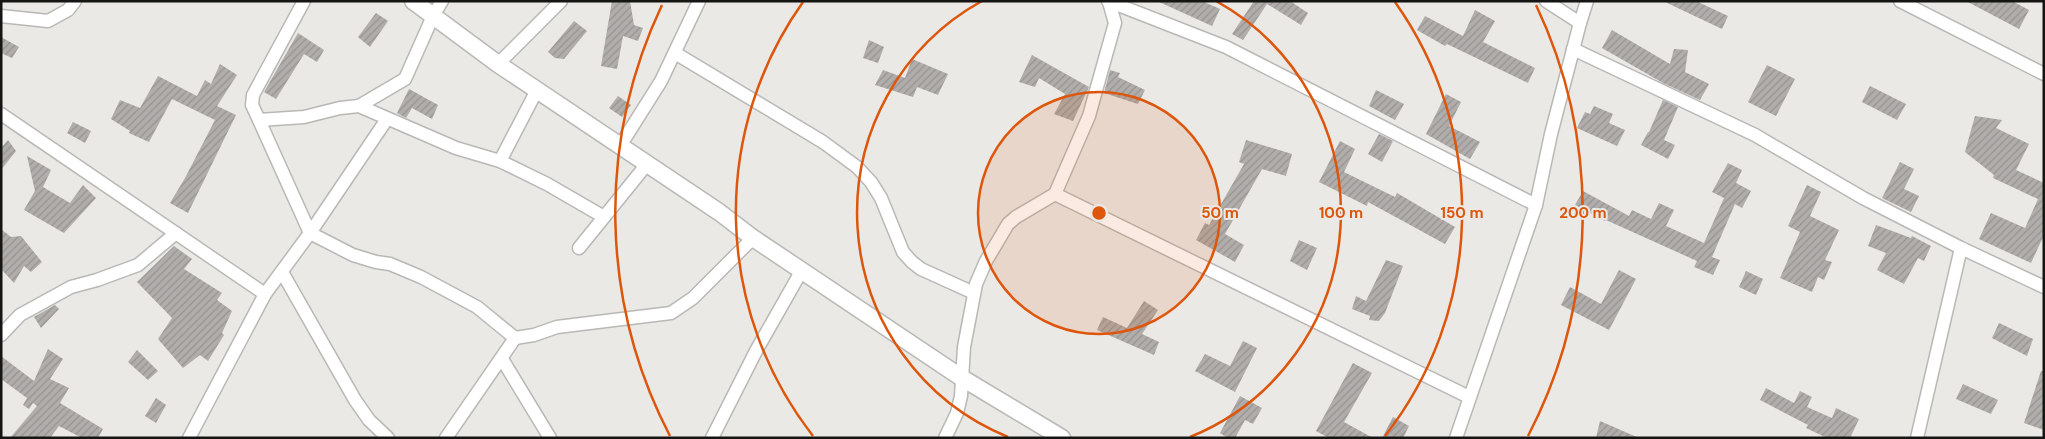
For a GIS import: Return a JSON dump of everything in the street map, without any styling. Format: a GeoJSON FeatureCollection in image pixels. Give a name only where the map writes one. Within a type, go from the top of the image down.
{"type":"FeatureCollection","features":[{"type":"Feature","properties":{"kind":"street"},"geometry":{"type":"LineString","coordinates":[[1,16],[48,21],[68,10],[74,1]]}},
{"type":"Feature","properties":{"kind":"street"},"geometry":{"type":"LineString","coordinates":[[304,1],[256,88],[252,100],[259,120],[310,233],[352,255],[390,264],[477,306],[515,338],[534,335],[557,327],[671,313],[693,298],[753,238]]}},
{"type":"Feature","properties":{"kind":"street"},"geometry":{"type":"LineString","coordinates":[[413,1],[498,64],[648,164],[753,238],[962,378],[1062,438]]}},
{"type":"Feature","properties":{"kind":"street"},"geometry":{"type":"LineString","coordinates":[[259,120],[304,117],[340,108],[359,106],[404,79],[433,16],[442,1]]}},
{"type":"Feature","properties":{"kind":"street"},"geometry":{"type":"LineString","coordinates":[[498,64],[561,1]]}},
{"type":"Feature","properties":{"kind":"street"},"geometry":{"type":"LineString","coordinates":[[620,146],[661,80],[699,1]]}},
{"type":"Feature","properties":{"kind":"street"},"geometry":{"type":"LineString","coordinates":[[1546,1],[1580,23]]}},
{"type":"Feature","properties":{"kind":"street"},"geometry":{"type":"LineString","coordinates":[[1456,438],[1536,205],[1551,134],[1587,1]]}},
{"type":"Feature","properties":{"kind":"street"},"geometry":{"type":"LineString","coordinates":[[1900,1],[2044,74]]}},
{"type":"Feature","properties":{"kind":"street"},"geometry":{"type":"LineString","coordinates":[[945,438],[956,413],[962,378],[964,348],[974,293],[986,261],[1008,224],[1054,194],[1085,125],[1097,87],[1115,23],[1109,2]]}},
{"type":"Feature","properties":{"kind":"street"},"geometry":{"type":"LineString","coordinates":[[1109,2],[1226,47],[1536,205]]}},
{"type":"Feature","properties":{"kind":"street"},"geometry":{"type":"LineString","coordinates":[[1573,49],[1755,135],[1863,198],[1961,248],[2044,287]]}},
{"type":"Feature","properties":{"kind":"street"},"geometry":{"type":"LineString","coordinates":[[674,53],[823,142],[857,167],[872,182],[881,198],[903,252],[912,262],[921,269],[974,293]]}},
{"type":"Feature","properties":{"kind":"street"},"geometry":{"type":"LineString","coordinates":[[500,161],[537,90]]}},
{"type":"Feature","properties":{"kind":"street"},"geometry":{"type":"LineString","coordinates":[[359,106],[456,148],[500,161],[539,180],[604,217]]}},
{"type":"Feature","properties":{"kind":"street"},"geometry":{"type":"LineString","coordinates":[[1,114],[265,294]]}},
{"type":"Feature","properties":{"kind":"street"},"geometry":{"type":"LineString","coordinates":[[189,438],[265,294],[310,233],[387,119]]}},
{"type":"Feature","properties":{"kind":"street"},"geometry":{"type":"LineString","coordinates":[[579,248],[648,164]]}},
{"type":"Feature","properties":{"kind":"street"},"geometry":{"type":"LineString","coordinates":[[1054,194],[1469,397]]}},
{"type":"Feature","properties":{"kind":"street"},"geometry":{"type":"LineString","coordinates":[[1,335],[20,314],[71,287],[138,265],[176,233]]}},
{"type":"Feature","properties":{"kind":"street"},"geometry":{"type":"LineString","coordinates":[[1916,438],[1961,248]]}},
{"type":"Feature","properties":{"kind":"street"},"geometry":{"type":"LineString","coordinates":[[712,438],[756,352],[802,270]]}},
{"type":"Feature","properties":{"kind":"street"},"geometry":{"type":"LineString","coordinates":[[282,272],[355,400],[369,420],[388,438]]}},
{"type":"Feature","properties":{"kind":"street"},"geometry":{"type":"LineString","coordinates":[[446,438],[515,338]]}},
{"type":"Feature","properties":{"kind":"street"},"geometry":{"type":"LineString","coordinates":[[502,358],[550,438]]}},
{"type":"Feature","properties":{"kind":"building"},"geometry":{"type":"Polygon","coordinates":[[[612,1],[630,1],[634,25],[643,28],[638,41],[623,36],[617,69],[601,66],[612,1]]]}},
{"type":"Feature","properties":{"kind":"building"},"geometry":{"type":"Polygon","coordinates":[[[1157,1],[1202,1],[1220,9],[1212,26],[1157,1]]]}},
{"type":"Feature","properties":{"kind":"building"},"geometry":{"type":"Polygon","coordinates":[[[1254,1],[1290,1],[1308,13],[1301,25],[1267,4],[1243,40],[1232,34],[1254,1]]]}},
{"type":"Feature","properties":{"kind":"building"},"geometry":{"type":"Polygon","coordinates":[[[1663,1],[1696,1],[1728,16],[1722,29],[1663,1]]]}},
{"type":"Feature","properties":{"kind":"building"},"geometry":{"type":"Polygon","coordinates":[[[1966,1],[2012,1],[2029,10],[2019,29],[1966,1]]]}},
{"type":"Feature","properties":{"kind":"building"},"geometry":{"type":"Polygon","coordinates":[[[1475,10],[1495,21],[1483,42],[1535,68],[1528,83],[1447,44],[1445,46],[1417,30],[1425,16],[1463,36],[1475,10]]]}},
{"type":"Feature","properties":{"kind":"building"},"geometry":{"type":"Polygon","coordinates":[[[376,13],[388,21],[370,47],[358,37],[376,13]]]}},
{"type":"Feature","properties":{"kind":"building"},"geometry":{"type":"Polygon","coordinates":[[[574,21],[587,31],[564,59],[555,58],[548,52],[574,21]]]}},
{"type":"Feature","properties":{"kind":"building"},"geometry":{"type":"Polygon","coordinates":[[[1612,30],[1670,64],[1674,49],[1688,50],[1685,72],[1709,84],[1700,100],[1663,83],[1602,48],[1612,30]]]}},
{"type":"Feature","properties":{"kind":"building"},"geometry":{"type":"Polygon","coordinates":[[[298,33],[324,50],[317,62],[304,54],[276,99],[264,92],[298,33]]]}},
{"type":"Feature","properties":{"kind":"building"},"geometry":{"type":"Polygon","coordinates":[[[1,37],[19,47],[12,58],[1,53],[1,37]]]}},
{"type":"Feature","properties":{"kind":"building"},"geometry":{"type":"Polygon","coordinates":[[[869,40],[884,47],[878,63],[863,58],[869,40]]]}},
{"type":"Feature","properties":{"kind":"building"},"geometry":{"type":"Polygon","coordinates":[[[1032,55],[1089,87],[1073,121],[1054,114],[1065,94],[1039,78],[1035,87],[1019,82],[1032,55]]]}},
{"type":"Feature","properties":{"kind":"building"},"geometry":{"type":"Polygon","coordinates":[[[912,59],[948,74],[938,95],[917,87],[913,97],[875,85],[883,70],[905,78],[912,59]]]}},
{"type":"Feature","properties":{"kind":"building"},"geometry":{"type":"Polygon","coordinates":[[[220,64],[237,75],[217,106],[236,115],[188,213],[170,203],[215,120],[172,99],[149,142],[129,133],[130,131],[111,119],[120,100],[140,108],[158,76],[197,96],[205,80],[211,84],[220,64]]]}},
{"type":"Feature","properties":{"kind":"building"},"geometry":{"type":"Polygon","coordinates":[[[1767,65],[1795,79],[1776,116],[1748,102],[1767,65]]]}},
{"type":"Feature","properties":{"kind":"building"},"geometry":{"type":"Polygon","coordinates":[[[1110,70],[1120,73],[1118,77],[1145,90],[1138,104],[1104,93],[1110,70]]]}},
{"type":"Feature","properties":{"kind":"building"},"geometry":{"type":"Polygon","coordinates":[[[1870,86],[1906,104],[1897,120],[1862,102],[1870,86]]]}},
{"type":"Feature","properties":{"kind":"building"},"geometry":{"type":"Polygon","coordinates":[[[409,89],[438,105],[432,119],[412,108],[406,118],[397,113],[409,89]]]}},
{"type":"Feature","properties":{"kind":"building"},"geometry":{"type":"Polygon","coordinates":[[[1376,90],[1404,104],[1395,120],[1369,106],[1376,90]]]}},
{"type":"Feature","properties":{"kind":"building"},"geometry":{"type":"Polygon","coordinates":[[[1446,94],[1461,102],[1449,126],[1480,142],[1470,159],[1426,134],[1446,94]]]}},
{"type":"Feature","properties":{"kind":"building"},"geometry":{"type":"Polygon","coordinates":[[[618,96],[631,105],[622,117],[609,108],[618,96]]]}},
{"type":"Feature","properties":{"kind":"building"},"geometry":{"type":"Polygon","coordinates":[[[1663,100],[1678,107],[1664,140],[1675,145],[1668,159],[1641,145],[1663,100]]]}},
{"type":"Feature","properties":{"kind":"building"},"geometry":{"type":"Polygon","coordinates":[[[1594,106],[1613,114],[1609,123],[1625,130],[1617,146],[1577,128],[1585,112],[1590,114],[1594,106]]]}},
{"type":"Feature","properties":{"kind":"building"},"geometry":{"type":"Polygon","coordinates":[[[1975,116],[2002,120],[1996,128],[2029,144],[2016,170],[2044,183],[2044,235],[2031,263],[1979,239],[1991,213],[2025,228],[2038,199],[1993,178],[1994,175],[1965,152],[1975,116]]]}},
{"type":"Feature","properties":{"kind":"building"},"geometry":{"type":"Polygon","coordinates":[[[73,122],[91,131],[85,143],[67,133],[73,122]]]}},
{"type":"Feature","properties":{"kind":"building"},"geometry":{"type":"Polygon","coordinates":[[[1379,134],[1393,141],[1382,162],[1368,154],[1379,134]]]}},
{"type":"Feature","properties":{"kind":"building"},"geometry":{"type":"Polygon","coordinates":[[[8,140],[16,151],[1,170],[1,148],[8,140]]]}},
{"type":"Feature","properties":{"kind":"building"},"geometry":{"type":"Polygon","coordinates":[[[1246,140],[1292,154],[1286,176],[1262,169],[1225,234],[1244,245],[1235,262],[1196,240],[1205,223],[1209,225],[1244,164],[1239,162],[1246,140]]]}},
{"type":"Feature","properties":{"kind":"building"},"geometry":{"type":"Polygon","coordinates":[[[1340,141],[1355,149],[1344,172],[1395,197],[1397,193],[1455,227],[1445,244],[1368,202],[1367,206],[1319,182],[1340,141]]]}},
{"type":"Feature","properties":{"kind":"building"},"geometry":{"type":"Polygon","coordinates":[[[27,156],[51,170],[43,187],[70,203],[83,185],[96,198],[64,233],[24,210],[35,191],[27,156]]]}},
{"type":"Feature","properties":{"kind":"building"},"geometry":{"type":"Polygon","coordinates":[[[1900,162],[1914,169],[1904,189],[1919,196],[1911,212],[1882,198],[1900,162]]]}},
{"type":"Feature","properties":{"kind":"building"},"geometry":{"type":"Polygon","coordinates":[[[1728,163],[1742,170],[1736,183],[1751,191],[1742,208],[1735,204],[1712,257],[1720,260],[1713,275],[1694,267],[1697,261],[1605,221],[1575,205],[1583,191],[1629,216],[1632,210],[1651,219],[1659,203],[1674,210],[1666,226],[1704,243],[1724,198],[1712,192],[1728,163]]]}},
{"type":"Feature","properties":{"kind":"building"},"geometry":{"type":"Polygon","coordinates":[[[1807,185],[1821,192],[1810,216],[1839,230],[1825,260],[1832,262],[1824,280],[1818,277],[1812,292],[1780,278],[1800,232],[1788,226],[1807,185]]]}},
{"type":"Feature","properties":{"kind":"building"},"geometry":{"type":"Polygon","coordinates":[[[1876,225],[1911,238],[1912,236],[1931,246],[1924,261],[1918,258],[1904,284],[1877,270],[1886,253],[1868,246],[1876,225]]]}},
{"type":"Feature","properties":{"kind":"building"},"geometry":{"type":"Polygon","coordinates":[[[1,229],[11,237],[21,236],[42,262],[31,272],[24,266],[14,283],[1,269],[1,229]]]}},
{"type":"Feature","properties":{"kind":"building"},"geometry":{"type":"Polygon","coordinates":[[[1299,240],[1317,248],[1307,270],[1290,261],[1299,240]]]}},
{"type":"Feature","properties":{"kind":"building"},"geometry":{"type":"Polygon","coordinates":[[[174,246],[192,259],[184,269],[222,293],[217,300],[232,311],[222,333],[224,335],[208,361],[200,355],[183,368],[158,339],[172,318],[137,282],[174,246]]]}},
{"type":"Feature","properties":{"kind":"building"},"geometry":{"type":"Polygon","coordinates":[[[1386,260],[1403,266],[1385,313],[1379,321],[1369,320],[1370,316],[1352,309],[1356,296],[1366,301],[1386,260]]]}},
{"type":"Feature","properties":{"kind":"building"},"geometry":{"type":"Polygon","coordinates":[[[1619,270],[1636,279],[1609,330],[1561,305],[1570,287],[1601,304],[1619,270]]]}},
{"type":"Feature","properties":{"kind":"building"},"geometry":{"type":"Polygon","coordinates":[[[1746,271],[1763,279],[1756,295],[1739,287],[1746,271]]]}},
{"type":"Feature","properties":{"kind":"building"},"geometry":{"type":"Polygon","coordinates":[[[1144,301],[1158,310],[1142,334],[1159,342],[1154,355],[1097,330],[1103,317],[1127,328],[1144,301]]]}},
{"type":"Feature","properties":{"kind":"building"},"geometry":{"type":"Polygon","coordinates":[[[55,305],[59,309],[41,328],[34,317],[55,305]]]}},
{"type":"Feature","properties":{"kind":"building"},"geometry":{"type":"Polygon","coordinates":[[[1999,323],[2033,339],[2027,356],[1992,338],[1999,323]]]}},
{"type":"Feature","properties":{"kind":"building"},"geometry":{"type":"Polygon","coordinates":[[[1243,341],[1257,348],[1235,392],[1195,371],[1205,354],[1230,366],[1243,341]]]}},
{"type":"Feature","properties":{"kind":"building"},"geometry":{"type":"Polygon","coordinates":[[[48,349],[63,359],[50,379],[69,388],[60,403],[103,429],[98,438],[82,438],[59,426],[50,438],[10,438],[37,406],[33,403],[29,409],[23,405],[27,398],[1,379],[1,356],[34,381],[48,349]]]}},
{"type":"Feature","properties":{"kind":"building"},"geometry":{"type":"Polygon","coordinates":[[[137,350],[158,371],[148,380],[128,362],[137,350]]]}},
{"type":"Feature","properties":{"kind":"building"},"geometry":{"type":"Polygon","coordinates":[[[1353,363],[1372,373],[1344,422],[1373,438],[1329,438],[1316,431],[1353,363]]]}},
{"type":"Feature","properties":{"kind":"building"},"geometry":{"type":"Polygon","coordinates":[[[2041,371],[2044,371],[2044,430],[2024,423],[2041,371]]]}},
{"type":"Feature","properties":{"kind":"building"},"geometry":{"type":"Polygon","coordinates":[[[1963,384],[1998,400],[1991,414],[1956,399],[1963,384]]]}},
{"type":"Feature","properties":{"kind":"building"},"geometry":{"type":"Polygon","coordinates":[[[1766,388],[1794,403],[1800,391],[1812,397],[1807,407],[1832,418],[1836,408],[1859,419],[1850,438],[1827,438],[1806,428],[1808,425],[1760,400],[1766,388]]]}},
{"type":"Feature","properties":{"kind":"building"},"geometry":{"type":"Polygon","coordinates":[[[1240,396],[1262,408],[1253,424],[1245,420],[1235,438],[1228,438],[1220,433],[1240,396]]]}},
{"type":"Feature","properties":{"kind":"building"},"geometry":{"type":"Polygon","coordinates":[[[156,398],[166,405],[156,423],[145,416],[156,398]]]}},
{"type":"Feature","properties":{"kind":"building"},"geometry":{"type":"Polygon","coordinates":[[[1393,417],[1409,426],[1403,438],[1382,438],[1393,417]]]}},
{"type":"Feature","properties":{"kind":"building"},"geometry":{"type":"Polygon","coordinates":[[[1600,421],[1639,438],[1596,438],[1600,421]]]}}]}
